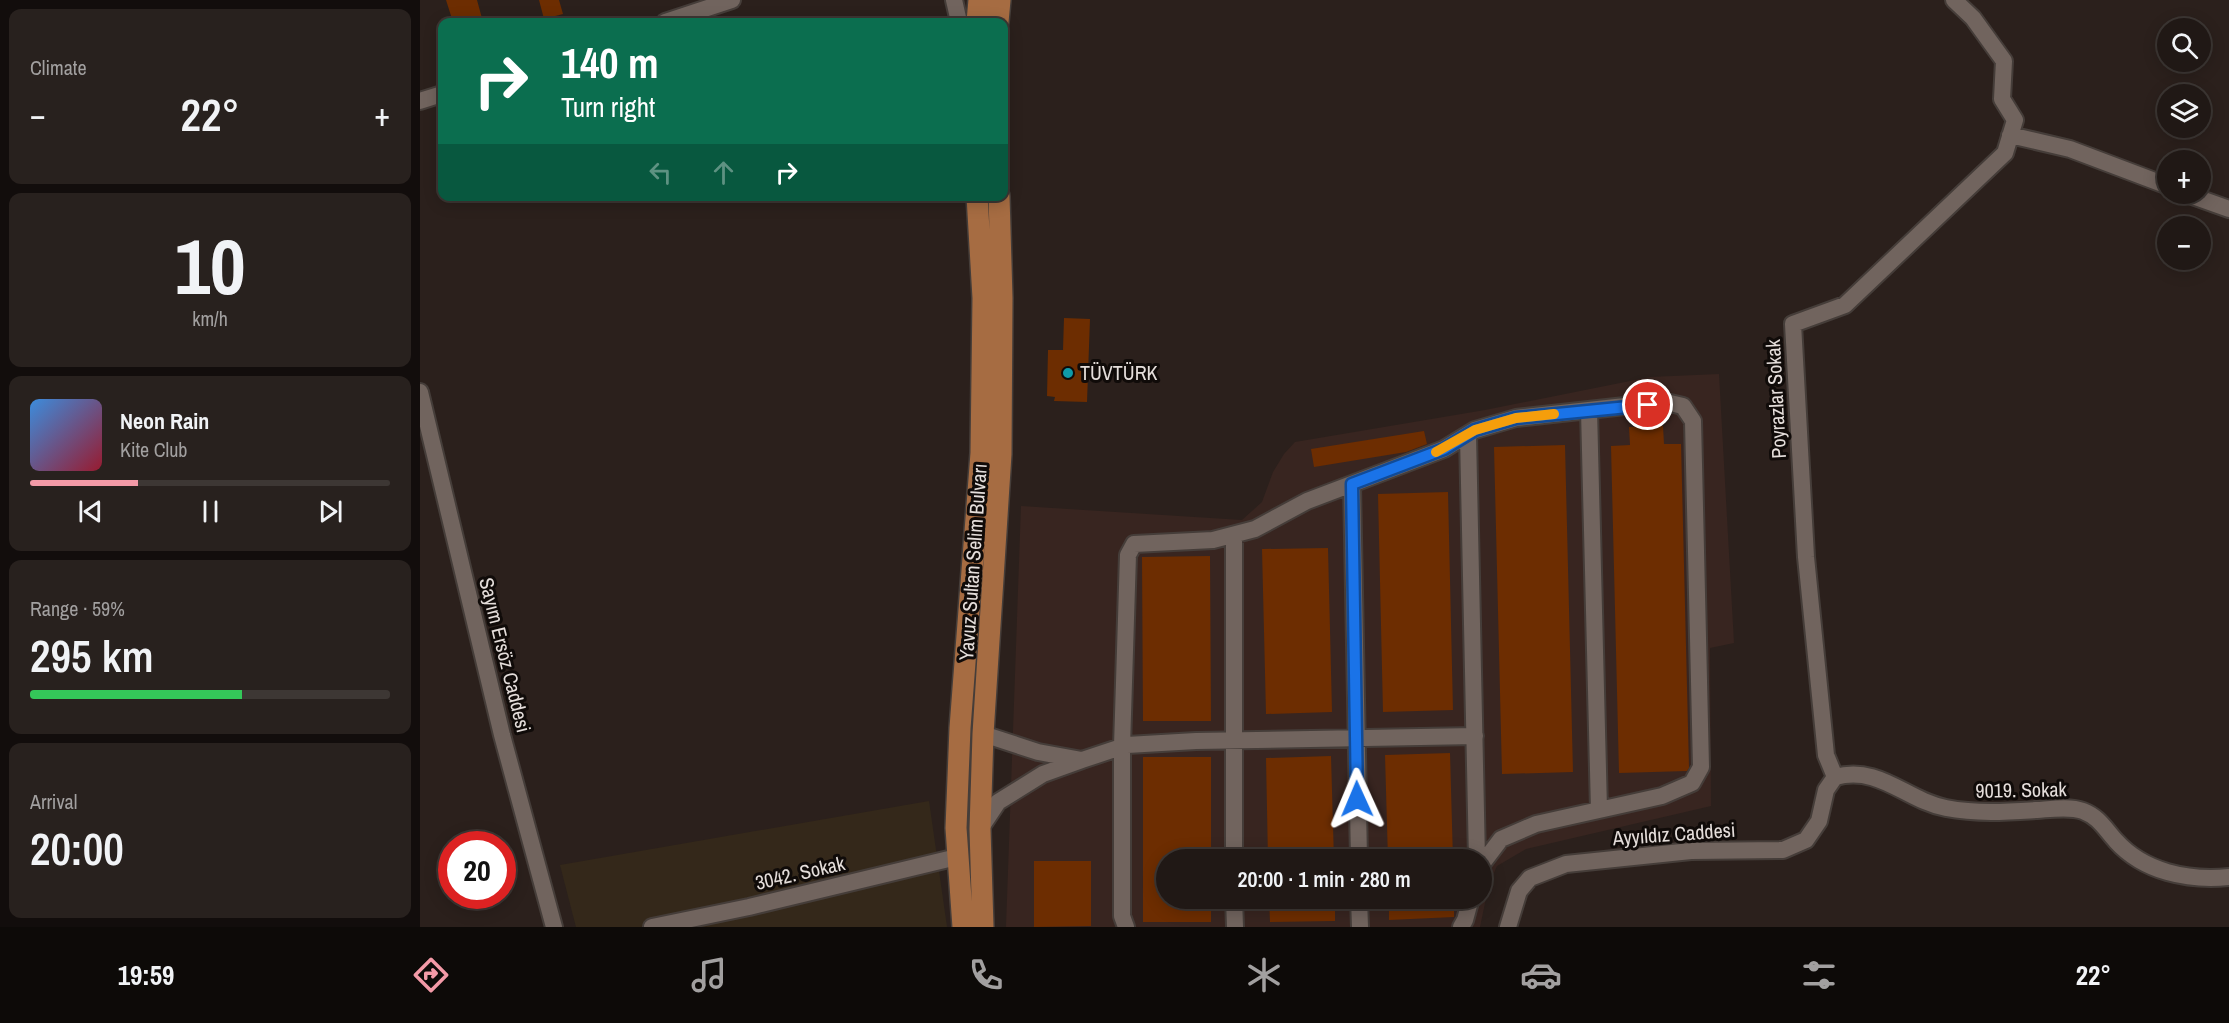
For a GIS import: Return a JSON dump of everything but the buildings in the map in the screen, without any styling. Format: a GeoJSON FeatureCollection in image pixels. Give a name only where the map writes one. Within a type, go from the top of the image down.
{"type":"FeatureCollection","features":[{"type":"Feature","properties":{"kind":"main road"},"geometry":{"type":"LineString","coordinates":[[977,18],[979,0]]}},
{"type":"Feature","properties":{"kind":"main road"},"geometry":{"type":"LineString","coordinates":[[998,18],[1000,0]]}},
{"type":"Feature","properties":{"kind":"main road","name":"Yavuz Sultan Selim Bulvarı"},"geometry":{"type":"LineString","coordinates":[[963,927],[957,857],[960,728],[981,453],[983,298],[977,201]]}},
{"type":"Feature","properties":{"kind":"main road","name":"Yavuz Sultan Selim Bulvarı"},"geometry":{"type":"LineString","coordinates":[[983,927],[980,829],[983,734],[1001,454],[1002,298],[999,201]]}},
{"type":"Feature","properties":{"kind":"street"},"geometry":{"type":"LineString","coordinates":[[675,18],[711,4],[732,0]]}},
{"type":"Feature","properties":{"kind":"street"},"geometry":{"type":"LineString","coordinates":[[954,0],[958,18]]}},
{"type":"Feature","properties":{"kind":"street"},"geometry":{"type":"LineString","coordinates":[[1954,0],[1973,18],[2004,62],[2002,99],[2015,120],[2010,135],[2070,149],[2157,182]]}},
{"type":"Feature","properties":{"kind":"street"},"geometry":{"type":"LineString","coordinates":[[420,101],[438,95]]}},
{"type":"Feature","properties":{"kind":"street","name":"Poyrazlar Sokak"},"geometry":{"type":"LineString","coordinates":[[1835,777],[1826,755],[1806,557],[1793,324],[1845,305],[2005,153],[2010,135]]}},
{"type":"Feature","properties":{"kind":"street"},"geometry":{"type":"LineString","coordinates":[[2211,203],[2229,209]]}},
{"type":"Feature","properties":{"kind":"street","name":"Sayım Ersöz Caddesi"},"geometry":{"type":"LineString","coordinates":[[420,392],[502,735],[554,927]]}},
{"type":"Feature","properties":{"kind":"street"},"geometry":{"type":"LineString","coordinates":[[1126,927],[1122,916],[1122,747],[1128,555],[1134,544],[1213,540],[1255,529],[1306,501],[1444,449],[1468,435],[1516,418],[1670,403],[1683,406],[1693,421],[1701,767],[1692,783],[1662,796],[1536,824],[1501,838],[1492,850]]}},
{"type":"Feature","properties":{"kind":"street"},"geometry":{"type":"LineString","coordinates":[[1589,410],[1599,810]]}},
{"type":"Feature","properties":{"kind":"street"},"geometry":{"type":"LineString","coordinates":[[1468,435],[1477,849]]}},
{"type":"Feature","properties":{"kind":"street"},"geometry":{"type":"LineString","coordinates":[[1352,484],[1359,849]]}},
{"type":"Feature","properties":{"kind":"street"},"geometry":{"type":"LineString","coordinates":[[1234,535],[1234,849]]}},
{"type":"Feature","properties":{"kind":"street"},"geometry":{"type":"LineString","coordinates":[[983,734],[1038,752],[1082,760]]}},
{"type":"Feature","properties":{"kind":"street"},"geometry":{"type":"LineString","coordinates":[[980,829],[998,802],[1043,774],[1122,747],[1234,741],[1475,736]]}},
{"type":"Feature","properties":{"kind":"street","name":"9019. Sokak"},"geometry":{"type":"LineString","coordinates":[[1835,777],[1851,773],[1878,778],[1943,807],[1978,813],[2082,810],[2102,822],[2116,841],[2144,865],[2180,875],[2208,879],[2229,877]]}},
{"type":"Feature","properties":{"kind":"street","name":"Ayyıldız Caddesi"},"geometry":{"type":"LineString","coordinates":[[1508,927],[1519,891],[1530,878],[1566,864],[1691,851],[1783,850],[1806,840],[1819,821],[1826,790],[1835,777]]}},
{"type":"Feature","properties":{"kind":"street","name":"3042. Sokak"},"geometry":{"type":"LineString","coordinates":[[652,927],[690,923],[957,857]]}},
{"type":"Feature","properties":{"kind":"street"},"geometry":{"type":"LineString","coordinates":[[1234,909],[1235,927]]}},
{"type":"Feature","properties":{"kind":"street"},"geometry":{"type":"LineString","coordinates":[[1359,909],[1360,927]]}},
{"type":"Feature","properties":{"kind":"street"},"geometry":{"type":"LineString","coordinates":[[1461,927],[1466,920],[1468,909]]}},
{"type":"Feature","properties":{"kind":"shaded area"},"geometry":{"type":"Polygon","coordinates":[[[1719,374],[1734,643],[1710,648],[1711,806],[1526,849],[1497,866],[1492,877],[1492,849],[1156,849],[1156,909],[1484,909],[1480,927],[1006,927],[1021,506],[1242,520],[1262,502],[1273,472],[1295,442],[1485,410],[1650,377],[1719,374]]]}},
{"type":"Feature","properties":{"kind":"shaded area"},"geometry":{"type":"Polygon","coordinates":[[[929,801],[947,927],[576,927],[560,865],[929,801]]]}},
{"type":"Feature","properties":{"kind":"slow traffic"},"geometry":{"type":"LineString","coordinates":[[1436,452],[1475,430],[1516,418],[1554,414]]}},
{"type":"Feature","properties":{"kind":"place","name":"TÜVTÜRK"},"geometry":{"type":"Point","coordinates":[1068,373]}},
{"type":"Feature","properties":{"kind":"route"},"geometry":{"type":"LineString","coordinates":[[1357,799],[1352,484],[1444,449],[1475,430],[1516,418],[1648,405]]}}]}
